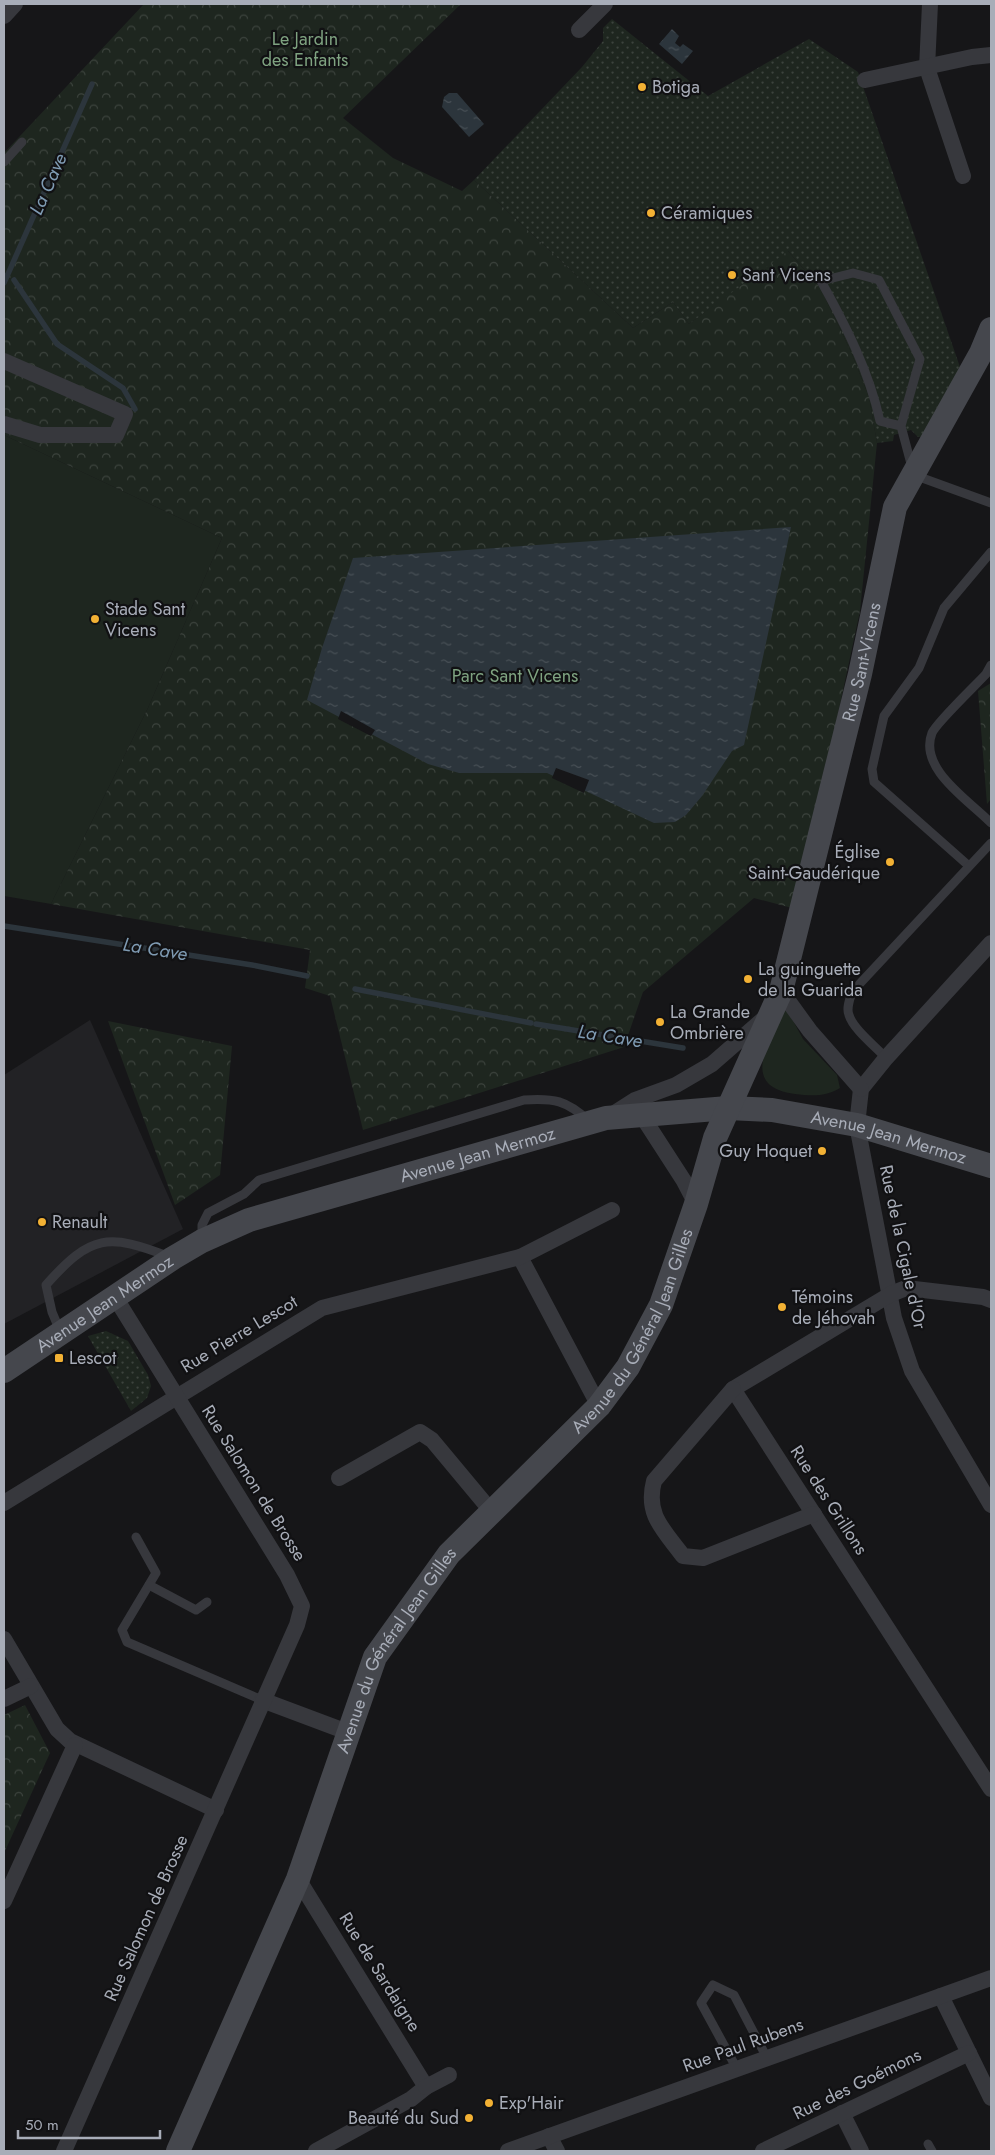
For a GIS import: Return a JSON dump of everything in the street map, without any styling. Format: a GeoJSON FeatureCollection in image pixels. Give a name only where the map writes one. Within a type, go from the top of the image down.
{"type":"FeatureCollection","features":[{"type":"Feature","properties":{"kind":"main road","name":"Rue Sant-Vicens"},"geometry":{"type":"LineString","coordinates":[[728,1108],[781,991],[860,674],[895,507],[981,353],[991,329]]}},
{"type":"Feature","properties":{"kind":"main road","name":"Avenue Jean Mermoz"},"geometry":{"type":"LineString","coordinates":[[4,1371],[173,1258],[202,1241],[249,1220],[598,1120],[728,1108],[772,1110],[857,1125],[991,1166]]}},
{"type":"Feature","properties":{"kind":"main road","name":"Avenue du Général Jean Gilles"},"geometry":{"type":"LineString","coordinates":[[178,2151],[298,1879],[375,1657],[448,1554],[599,1406],[628,1367],[661,1305],[696,1204],[715,1138],[728,1108]]}},
{"type":"Feature","properties":{"kind":"street"},"geometry":{"type":"LineString","coordinates":[[4,16],[15,4]]}},
{"type":"Feature","properties":{"kind":"street"},"geometry":{"type":"LineString","coordinates":[[579,30],[605,4]]}},
{"type":"Feature","properties":{"kind":"street"},"geometry":{"type":"LineString","coordinates":[[930,4],[926,68],[963,176]]}},
{"type":"Feature","properties":{"kind":"street"},"geometry":{"type":"LineString","coordinates":[[865,80],[972,57],[991,55]]}},
{"type":"Feature","properties":{"kind":"street"},"geometry":{"type":"LineString","coordinates":[[4,360],[125,414],[116,435],[40,435],[4,424]]}},
{"type":"Feature","properties":{"kind":"street"},"geometry":{"type":"LineString","coordinates":[[781,991],[810,1031],[861,1089],[886,1058],[991,943]]}},
{"type":"Feature","properties":{"kind":"street","name":"Rue Sant-Vicens"},"geometry":{"type":"LineString","coordinates":[[598,1120],[635,1100],[676,1085],[712,1064],[770,1012]]}},
{"type":"Feature","properties":{"kind":"street","name":"Rue de la Cigale d'Or"},"geometry":{"type":"LineString","coordinates":[[861,1089],[857,1125],[891,1294],[894,1318],[912,1371],[991,1505]]}},
{"type":"Feature","properties":{"kind":"street","name":"Avenue du Général Jean Gilles"},"geometry":{"type":"LineString","coordinates":[[642,1116],[684,1181],[696,1204]]}},
{"type":"Feature","properties":{"kind":"street","name":"Rue Pierre Lescot"},"geometry":{"type":"LineString","coordinates":[[4,1503],[176,1395],[322,1308],[520,1257],[612,1210]]}},
{"type":"Feature","properties":{"kind":"street"},"geometry":{"type":"LineString","coordinates":[[520,1257],[599,1406]]}},
{"type":"Feature","properties":{"kind":"street"},"geometry":{"type":"LineString","coordinates":[[814,1514],[703,1558],[683,1556],[653,1515],[650,1495],[654,1480],[733,1389],[891,1294],[906,1288],[983,1297],[991,1300]]}},
{"type":"Feature","properties":{"kind":"street","name":"Rue Salomon de Brosse"},"geometry":{"type":"LineString","coordinates":[[64,2151],[216,1810],[262,1700],[297,1625],[302,1606],[287,1575],[115,1296]]}},
{"type":"Feature","properties":{"kind":"street","name":"Rue des Grillons"},"geometry":{"type":"LineString","coordinates":[[733,1389],[991,1788]]}},
{"type":"Feature","properties":{"kind":"street"},"geometry":{"type":"LineString","coordinates":[[338,1478],[420,1432],[432,1440],[492,1512]]}},
{"type":"Feature","properties":{"kind":"street"},"geometry":{"type":"LineString","coordinates":[[4,1639],[57,1729],[75,1745],[216,1810]]}},
{"type":"Feature","properties":{"kind":"street"},"geometry":{"type":"LineString","coordinates":[[4,1699],[31,1686]]}},
{"type":"Feature","properties":{"kind":"street"},"geometry":{"type":"LineString","coordinates":[[262,1700],[350,1733]]}},
{"type":"Feature","properties":{"kind":"street"},"geometry":{"type":"LineString","coordinates":[[4,1901],[75,1745]]}},
{"type":"Feature","properties":{"kind":"street","name":"Rue de Sardaigne"},"geometry":{"type":"LineString","coordinates":[[298,1879],[426,2087]]}},
{"type":"Feature","properties":{"kind":"street","name":"Rue Paul Rubens"},"geometry":{"type":"LineString","coordinates":[[508,2151],[991,1978]]}},
{"type":"Feature","properties":{"kind":"street"},"geometry":{"type":"LineString","coordinates":[[942,1996],[991,2098]]}},
{"type":"Feature","properties":{"kind":"street","name":"Rue des Goémons"},"geometry":{"type":"LineString","coordinates":[[763,2151],[969,2053]]}},
{"type":"Feature","properties":{"kind":"street"},"geometry":{"type":"LineString","coordinates":[[316,2151],[411,2099],[426,2087],[449,2074]]}},
{"type":"Feature","properties":{"kind":"street"},"geometry":{"type":"LineString","coordinates":[[842,2113],[861,2151]]}},
{"type":"Feature","properties":{"kind":"street"},"geometry":{"type":"LineString","coordinates":[[549,2136],[557,2151]]}},
{"type":"Feature","properties":{"kind":"lane"},"geometry":{"type":"LineString","coordinates":[[4,162],[22,142]]}},
{"type":"Feature","properties":{"kind":"lane"},"geometry":{"type":"LineString","coordinates":[[901,426],[880,421],[869,379],[845,324],[821,281],[853,273],[879,280],[920,359],[901,426],[914,475],[991,503]]}},
{"type":"Feature","properties":{"kind":"lane"},"geometry":{"type":"LineString","coordinates":[[969,866],[874,782],[872,769],[884,716],[920,668],[944,608],[991,552]]}},
{"type":"Feature","properties":{"kind":"lane"},"geometry":{"type":"LineString","coordinates":[[991,665],[986,674],[932,732],[929,746],[932,762],[943,777],[991,823]]}},
{"type":"Feature","properties":{"kind":"lane"},"geometry":{"type":"LineString","coordinates":[[886,1058],[853,1023],[848,1014],[848,1004],[852,992],[991,844]]}},
{"type":"Feature","properties":{"kind":"lane"},"geometry":{"type":"LineString","coordinates":[[202,1241],[202,1225],[208,1213],[244,1194],[259,1180],[524,1100],[545,1098],[562,1101],[598,1120]]}},
{"type":"Feature","properties":{"kind":"lane"},"geometry":{"type":"LineString","coordinates":[[61,1334],[52,1312],[46,1285],[65,1263],[80,1251],[108,1240],[141,1246],[173,1258]]}},
{"type":"Feature","properties":{"kind":"lane"},"geometry":{"type":"LineString","coordinates":[[136,1537],[156,1573],[122,1630],[127,1642],[262,1700]]}},
{"type":"Feature","properties":{"kind":"lane"},"geometry":{"type":"LineString","coordinates":[[149,1585],[196,1610],[208,1602]]}},
{"type":"Feature","properties":{"kind":"lane"},"geometry":{"type":"LineString","coordinates":[[737,2069],[700,2003],[713,1985],[734,1995],[767,2058]]}},
{"type":"Feature","properties":{"kind":"shaded area"},"geometry":{"type":"Polygon","coordinates":[[[90,1020],[183,1229],[4,1324],[4,1075],[90,1020]]]}},
{"type":"Feature","properties":{"kind":"green space","name":"Parc Sant Vicens"},"geometry":{"type":"Polygon","coordinates":[[[144,4],[461,4],[343,118],[393,158],[462,191],[474,180],[633,328],[673,302],[689,324],[787,250],[820,287],[851,352],[869,397],[877,443],[860,611],[824,779],[792,908],[754,898],[643,992],[624,1047],[363,1130],[330,996],[305,988],[310,950],[51,904],[148,708],[222,538],[4,435],[4,153],[144,4]]]}},
{"type":"Feature","properties":{"kind":"green space"},"geometry":{"type":"Polygon","coordinates":[[[612,19],[708,96],[809,39],[858,72],[960,367],[930,436],[918,437],[911,430],[894,435],[893,441],[877,443],[869,397],[851,352],[820,287],[788,251],[689,324],[673,302],[633,328],[474,180],[582,67],[603,41],[603,28],[612,19]]]}},
{"type":"Feature","properties":{"kind":"green space","name":"Stade Sant Vicens"},"geometry":{"type":"Polygon","coordinates":[[[4,435],[222,538],[148,708],[51,904],[4,896],[4,435]]]}},
{"type":"Feature","properties":{"kind":"green space"},"geometry":{"type":"Polygon","coordinates":[[[991,683],[991,799],[987,804],[978,691],[991,683]]]}},
{"type":"Feature","properties":{"kind":"green space"},"geometry":{"type":"Polygon","coordinates":[[[785,1006],[803,1039],[837,1075],[840,1088],[824,1094],[801,1095],[777,1090],[767,1082],[763,1072],[763,1060],[772,1033],[785,1006]]]}},
{"type":"Feature","properties":{"kind":"green space"},"geometry":{"type":"Polygon","coordinates":[[[108,1021],[232,1046],[220,1175],[175,1205],[108,1021]]]}},
{"type":"Feature","properties":{"kind":"green space"},"geometry":{"type":"Polygon","coordinates":[[[106,1331],[128,1341],[148,1375],[151,1386],[147,1398],[131,1411],[88,1336],[106,1331]]]}},
{"type":"Feature","properties":{"kind":"green space"},"geometry":{"type":"Polygon","coordinates":[[[25,1705],[50,1753],[4,1853],[4,1715],[25,1705]]]}},
{"type":"Feature","properties":{"kind":"water"},"geometry":{"type":"Polygon","coordinates":[[[672,29],[679,36],[675,43],[680,47],[683,44],[693,51],[682,64],[659,44],[672,29]]]}},
{"type":"Feature","properties":{"kind":"water"},"geometry":{"type":"Polygon","coordinates":[[[449,93],[457,93],[484,124],[469,137],[442,107],[444,97],[449,93]]]}},
{"type":"Feature","properties":{"kind":"water"},"geometry":{"type":"Polygon","coordinates":[[[791,527],[744,745],[732,751],[702,796],[686,815],[675,822],[654,823],[547,773],[459,773],[428,764],[307,700],[322,648],[353,558],[791,527]]]}},
{"type":"Feature","properties":{"kind":"pier"},"geometry":{"type":"Polygon","coordinates":[[[341,711],[375,730],[371,736],[338,719],[341,711]]]}},
{"type":"Feature","properties":{"kind":"pier"},"geometry":{"type":"Polygon","coordinates":[[[556,768],[589,780],[584,793],[552,778],[556,768]]]}},
{"type":"Feature","properties":{"kind":"waterway","name":"La Cave"},"geometry":{"type":"LineString","coordinates":[[4,283],[92,84]]}},
{"type":"Feature","properties":{"kind":"waterway"},"geometry":{"type":"LineString","coordinates":[[14,280],[57,344],[123,388],[135,409]]}},
{"type":"Feature","properties":{"kind":"waterway","name":"La Cave"},"geometry":{"type":"LineString","coordinates":[[4,926],[252,965],[307,976]]}},
{"type":"Feature","properties":{"kind":"waterway","name":"La Cave"},"geometry":{"type":"LineString","coordinates":[[355,989],[531,1023]]}},
{"type":"Feature","properties":{"kind":"waterway","name":"La Cave"},"geometry":{"type":"LineString","coordinates":[[536,1024],[683,1048]]}},
{"type":"Feature","properties":{"kind":"place","name":"Botiga"},"geometry":{"type":"Point","coordinates":[642,87]}},
{"type":"Feature","properties":{"kind":"place","name":"Céramiques"},"geometry":{"type":"Point","coordinates":[651,213]}},
{"type":"Feature","properties":{"kind":"place","name":"Sant Vicens"},"geometry":{"type":"Point","coordinates":[732,275]}},
{"type":"Feature","properties":{"kind":"place","name":"Stade Sant Vicens"},"geometry":{"type":"Point","coordinates":[95,619]}},
{"type":"Feature","properties":{"kind":"place","name":"Église Saint-Gaudérique"},"geometry":{"type":"Point","coordinates":[890,862]}},
{"type":"Feature","properties":{"kind":"place","name":"La guinguette de la Guarida"},"geometry":{"type":"Point","coordinates":[748,979]}},
{"type":"Feature","properties":{"kind":"place","name":"La Grande Ombrière"},"geometry":{"type":"Point","coordinates":[660,1022]}},
{"type":"Feature","properties":{"kind":"place","name":"Guy Hoquet"},"geometry":{"type":"Point","coordinates":[822,1151]}},
{"type":"Feature","properties":{"kind":"place","name":"Renault"},"geometry":{"type":"Point","coordinates":[42,1222]}},
{"type":"Feature","properties":{"kind":"place","name":"Témoins de Jéhovah"},"geometry":{"type":"Point","coordinates":[782,1307]}},
{"type":"Feature","properties":{"kind":"place","name":"Lescot"},"geometry":{"type":"Point","coordinates":[59,1358]}},
{"type":"Feature","properties":{"kind":"place","name":"Exp'Hair"},"geometry":{"type":"Point","coordinates":[489,2103]}},
{"type":"Feature","properties":{"kind":"place","name":"Beauté du Sud"},"geometry":{"type":"Point","coordinates":[469,2118]}},
{"type":"Feature","properties":{"kind":"park label","name":"Le Jardin des Enfants"},"geometry":{"type":"Point","coordinates":[305,49]}}]}
